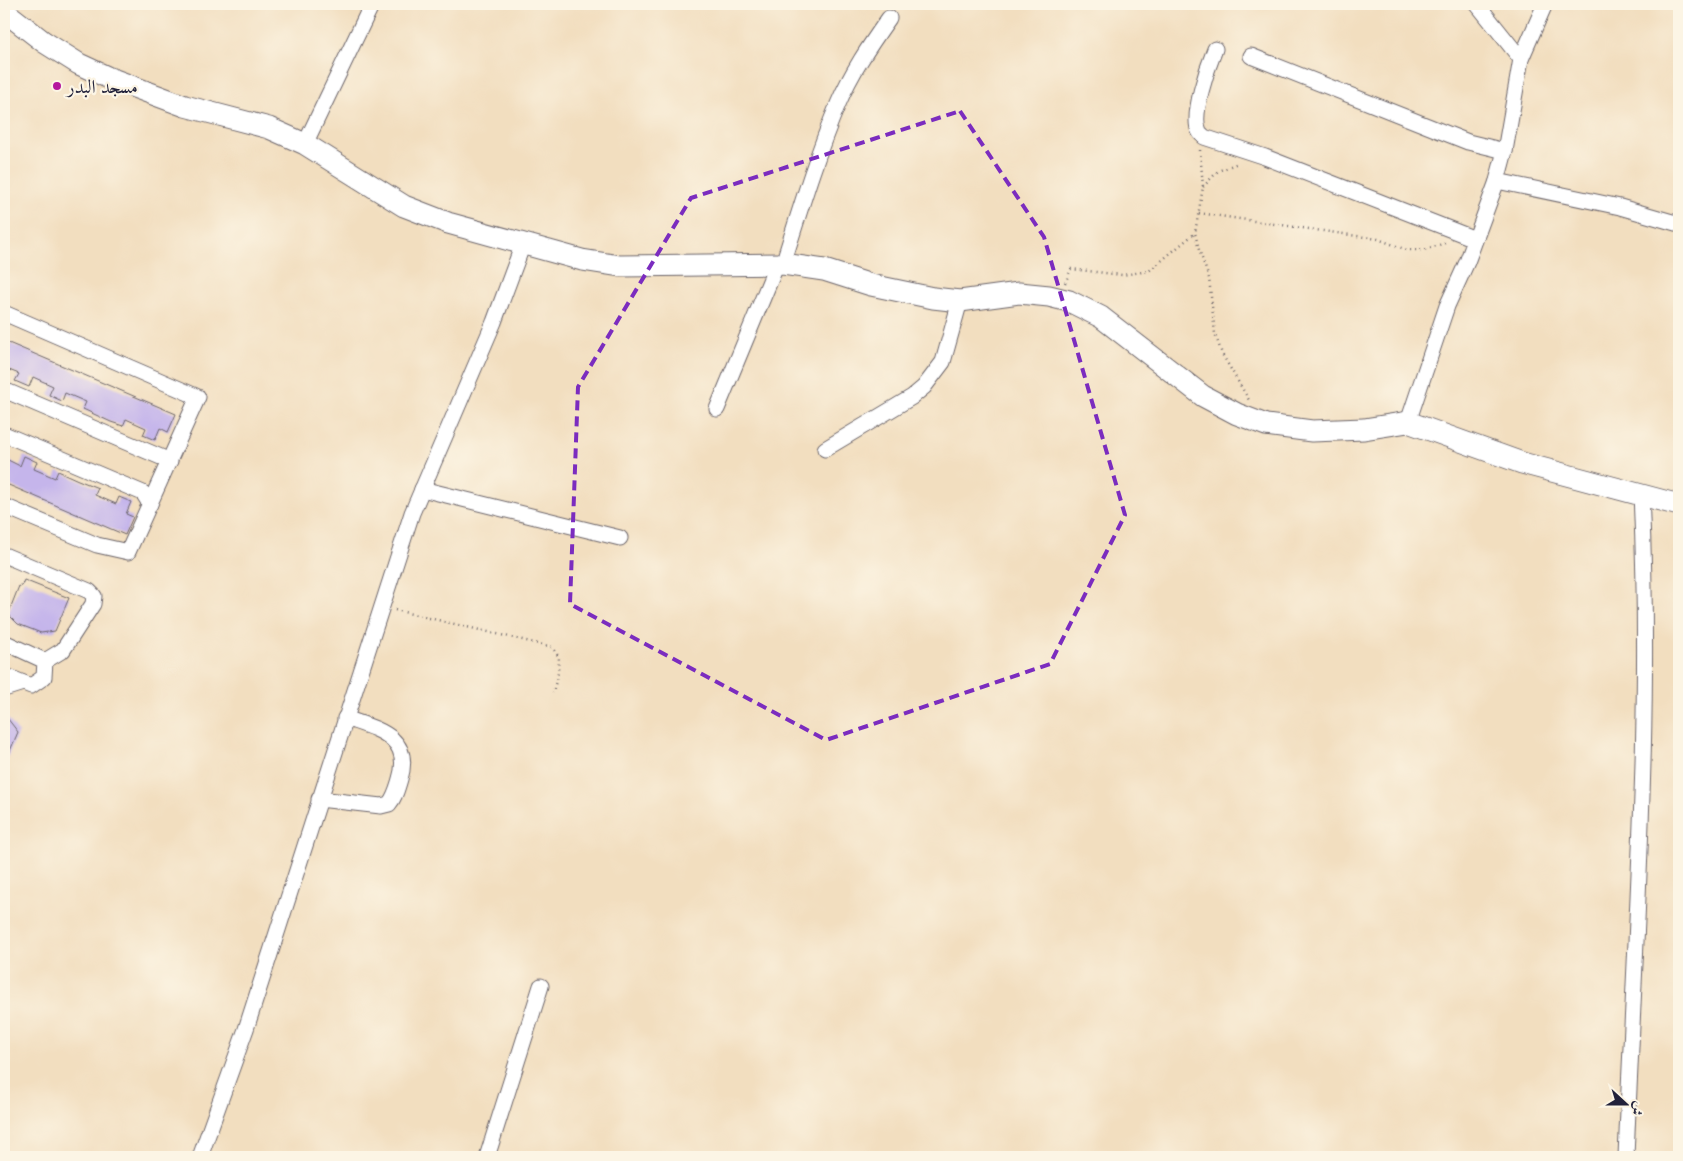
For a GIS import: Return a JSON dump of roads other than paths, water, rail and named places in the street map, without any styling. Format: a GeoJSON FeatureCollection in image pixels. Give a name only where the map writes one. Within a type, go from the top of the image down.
{"type":"FeatureCollection","features":[{"type":"Feature","properties":{"kind":"main road"},"geometry":{"type":"LineString","coordinates":[[4,11],[44,42],[79,64],[107,77],[185,106],[269,128],[305,144],[404,206],[448,223],[582,260],[620,266],[780,264],[824,270],[871,285],[933,298],[960,301],[1020,293],[1058,298],[1069,301],[1101,317],[1203,396],[1237,414],[1262,423],[1312,431],[1364,429],[1408,422],[1522,463],[1679,505]]}},
{"type":"Feature","properties":{"kind":"street"},"geometry":{"type":"LineString","coordinates":[[305,144],[372,4]]}},
{"type":"Feature","properties":{"kind":"street"},"geometry":{"type":"LineString","coordinates":[[1477,4],[1522,59]]}},
{"type":"Feature","properties":{"kind":"street"},"geometry":{"type":"LineString","coordinates":[[1408,422],[1471,238],[1497,181],[1505,151],[1522,59],[1545,4]]}},
{"type":"Feature","properties":{"kind":"street"},"geometry":{"type":"LineString","coordinates":[[717,408],[780,264],[823,141],[839,102],[870,45],[889,18]]}},
{"type":"Feature","properties":{"kind":"street"},"geometry":{"type":"LineString","coordinates":[[1215,49],[1196,112],[1198,130],[1204,137],[1265,157],[1471,238]]}},
{"type":"Feature","properties":{"kind":"street"},"geometry":{"type":"LineString","coordinates":[[1251,56],[1468,142],[1505,151]]}},
{"type":"Feature","properties":{"kind":"street"},"geometry":{"type":"LineString","coordinates":[[1497,181],[1620,207],[1679,224]]}},
{"type":"Feature","properties":{"kind":"street"},"geometry":{"type":"LineString","coordinates":[[200,1157],[249,1019],[412,513],[490,330],[523,244]]}},
{"type":"Feature","properties":{"kind":"street"},"geometry":{"type":"LineString","coordinates":[[825,449],[912,397],[924,387],[943,362],[960,301]]}},
{"type":"Feature","properties":{"kind":"street"},"geometry":{"type":"LineString","coordinates":[[4,313],[198,397],[128,552],[97,545],[4,506]]}},
{"type":"Feature","properties":{"kind":"street"},"geometry":{"type":"LineString","coordinates":[[4,390],[170,461]]}},
{"type":"Feature","properties":{"kind":"street"},"geometry":{"type":"LineString","coordinates":[[4,434],[143,493],[150,504]]}},
{"type":"Feature","properties":{"kind":"street"},"geometry":{"type":"LineString","coordinates":[[422,489],[620,538]]}},
{"type":"Feature","properties":{"kind":"street"},"geometry":{"type":"LineString","coordinates":[[1626,1157],[1642,816],[1645,575],[1642,495]]}},
{"type":"Feature","properties":{"kind":"street"},"geometry":{"type":"LineString","coordinates":[[4,555],[89,590],[94,596],[93,604],[63,650],[45,661]]}},
{"type":"Feature","properties":{"kind":"street"},"geometry":{"type":"LineString","coordinates":[[4,642],[45,661]]}},
{"type":"Feature","properties":{"kind":"street"},"geometry":{"type":"LineString","coordinates":[[4,675],[31,686],[44,677],[45,661]]}},
{"type":"Feature","properties":{"kind":"street"},"geometry":{"type":"LineString","coordinates":[[4,689],[23,683]]}},
{"type":"Feature","properties":{"kind":"street"},"geometry":{"type":"LineString","coordinates":[[319,798],[381,806],[389,804],[394,798],[403,769],[402,755],[393,738],[381,731],[345,718]]}},
{"type":"Feature","properties":{"kind":"street"},"geometry":{"type":"LineString","coordinates":[[487,1157],[541,986]]}},
{"type":"Feature","properties":{"kind":"place","name":"مسجد البدر"},"geometry":{"type":"Point","coordinates":[57,86]}}]}
